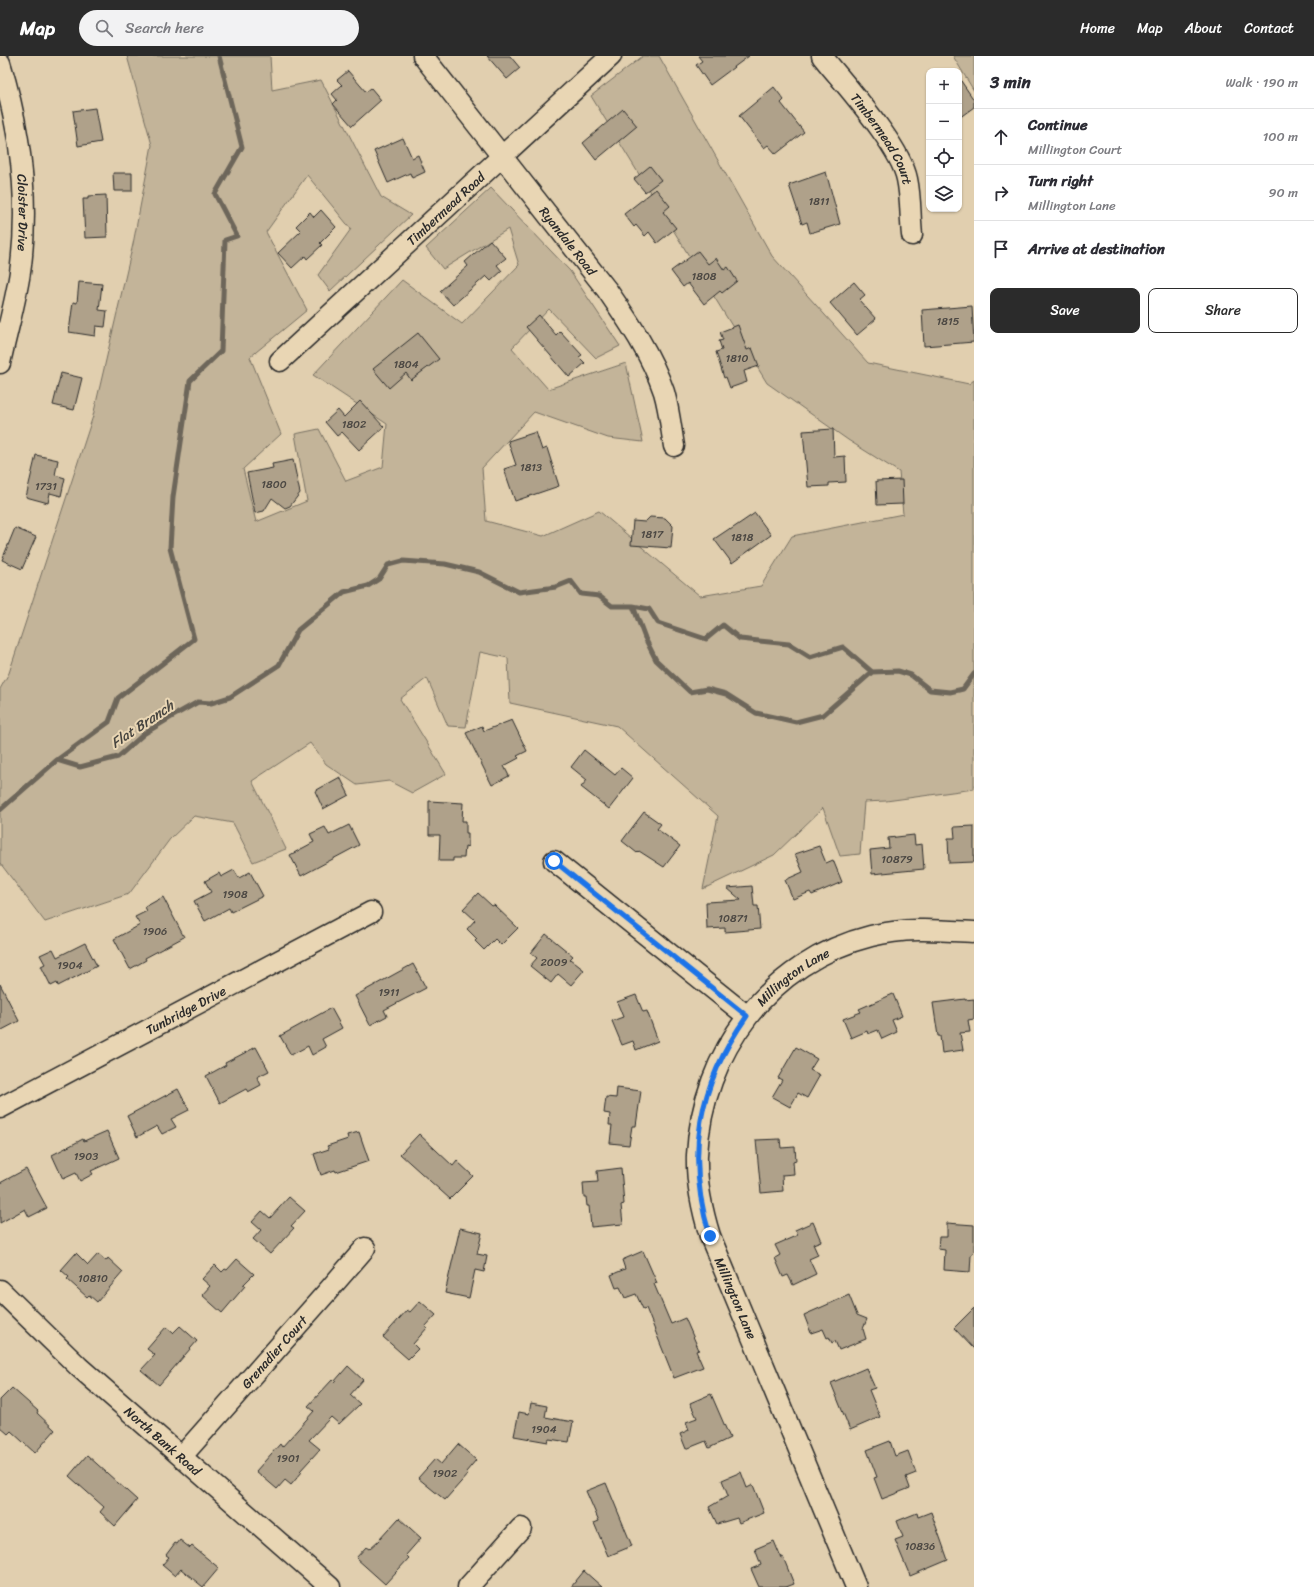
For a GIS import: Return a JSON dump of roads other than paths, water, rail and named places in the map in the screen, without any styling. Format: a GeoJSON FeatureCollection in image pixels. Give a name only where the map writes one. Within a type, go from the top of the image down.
{"type":"FeatureCollection","features":[{"type":"Feature","properties":{"kind":"street","name":"Ryandale Road"},"geometry":{"type":"LineString","coordinates":[[423,56],[607,290],[634,329],[645,349],[663,391],[674,446]]}},
{"type":"Feature","properties":{"kind":"street","name":"Timbermead Road"},"geometry":{"type":"LineString","coordinates":[[280,361],[611,56]]}},
{"type":"Feature","properties":{"kind":"street","name":"Timbermead Court"},"geometry":{"type":"LineString","coordinates":[[822,56],[889,142],[903,165],[907,179],[912,235]]}},
{"type":"Feature","properties":{"kind":"street","name":"Cloister Drive"},"geometry":{"type":"LineString","coordinates":[[0,63],[7,85],[18,142],[23,178],[24,214],[21,264],[5,314],[0,363]]}},
{"type":"Feature","properties":{"kind":"street"},"geometry":{"type":"LineString","coordinates":[[554,861],[747,1016]]}},
{"type":"Feature","properties":{"kind":"street","name":"Tunbridge Drive"},"geometry":{"type":"LineString","coordinates":[[0,1108],[371,912]]}},
{"type":"Feature","properties":{"kind":"street","name":"Millington Lane"},"geometry":{"type":"LineString","coordinates":[[856,1587],[710,1236],[698,1184],[697,1156],[700,1124],[706,1096],[722,1055],[747,1016],[772,990],[814,958],[841,946],[871,936],[908,930],[974,932]]}},
{"type":"Feature","properties":{"kind":"street","name":"Grenadier Court"},"geometry":{"type":"LineString","coordinates":[[182,1456],[364,1248]]}},
{"type":"Feature","properties":{"kind":"street","name":"North Bank Road"},"geometry":{"type":"LineString","coordinates":[[0,1290],[79,1367],[330,1587]]}},
{"type":"Feature","properties":{"kind":"street"},"geometry":{"type":"LineString","coordinates":[[468,1587],[521,1528]]}},
{"type":"Feature","properties":{"kind":"waterway"},"geometry":{"type":"LineString","coordinates":[[57,760],[109,722],[118,698],[194,639],[170,548],[173,497],[190,381],[221,351],[225,240],[237,236],[215,194],[242,147],[219,56]]}},
{"type":"Feature","properties":{"kind":"waterway","name":"Flat Branch"},"geometry":{"type":"LineString","coordinates":[[0,810],[57,760],[80,767],[118,757],[145,733],[198,702],[211,703],[230,697],[279,665],[298,630],[344,592],[368,586],[379,579],[388,565],[403,561],[445,564],[479,572],[519,592],[556,587],[571,581],[581,594],[599,596],[612,606],[633,606],[645,638],[656,660],[690,692],[707,689],[726,694],[756,713],[796,722],[823,715],[872,672],[898,671],[911,675],[930,690],[950,692],[963,689],[974,674]]}},
{"type":"Feature","properties":{"kind":"waterway"},"geometry":{"type":"LineString","coordinates":[[633,606],[649,609],[658,623],[706,639],[723,625],[740,639],[789,644],[810,657],[843,647],[872,672]]}}]}
